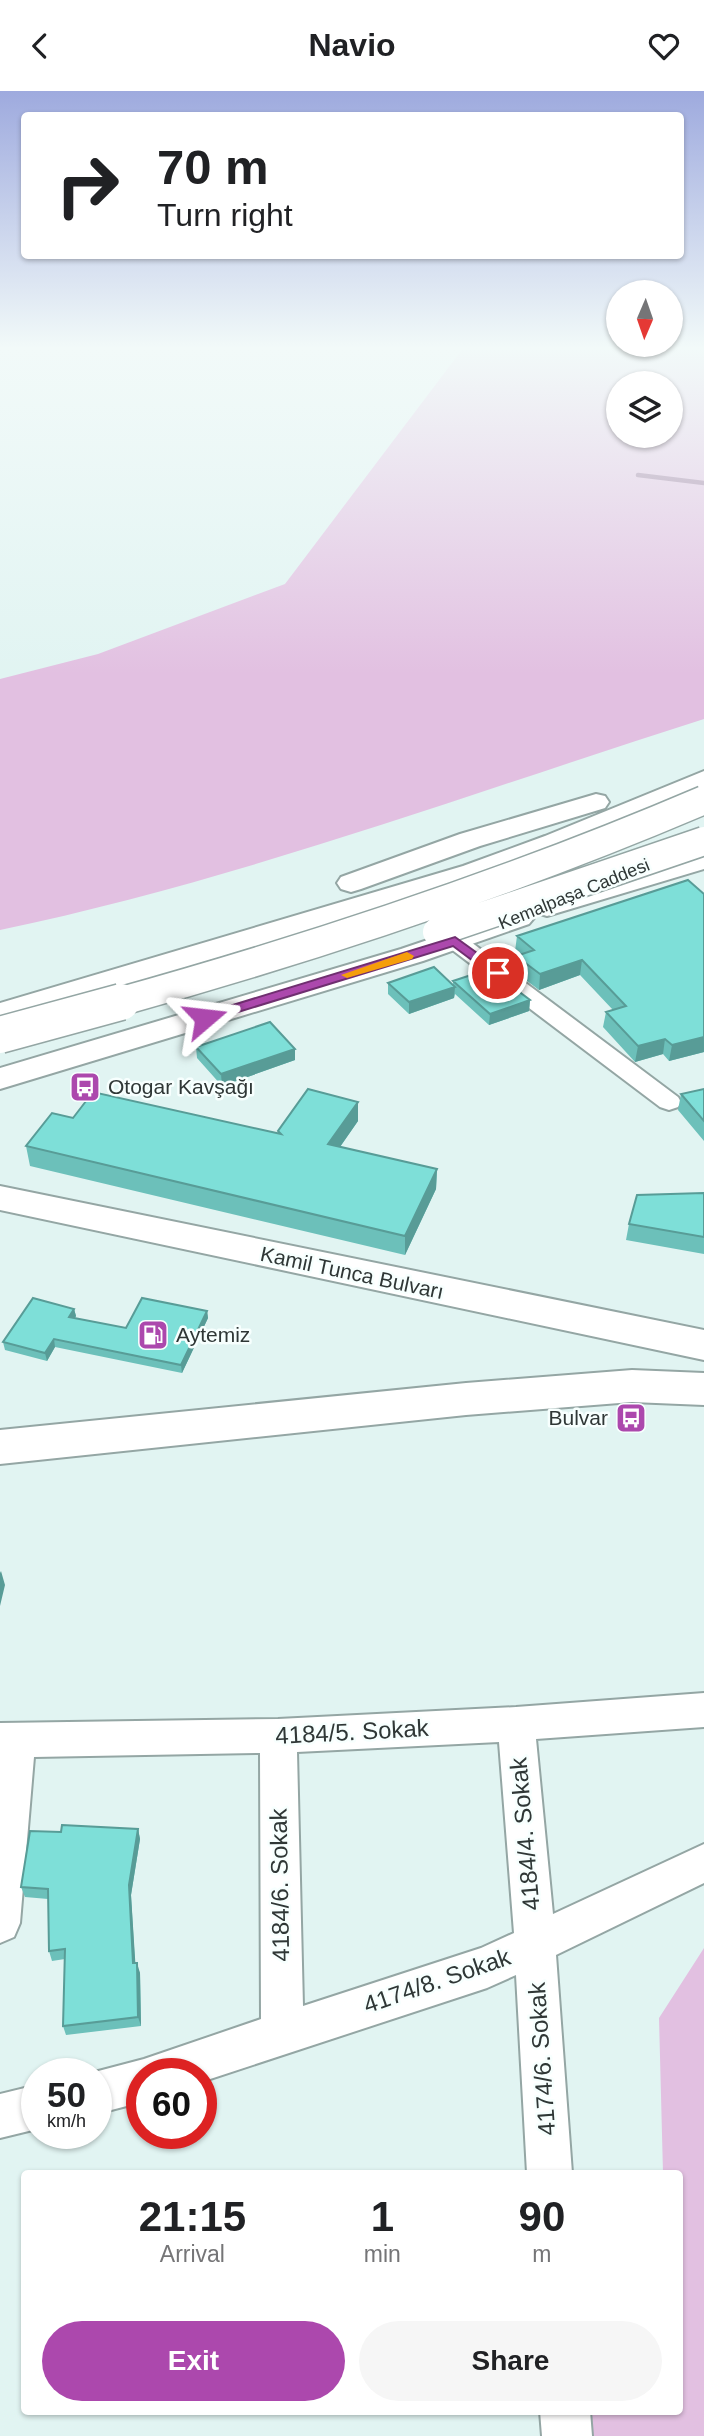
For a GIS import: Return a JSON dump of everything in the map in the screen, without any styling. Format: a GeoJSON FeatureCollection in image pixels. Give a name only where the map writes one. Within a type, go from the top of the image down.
{"type":"FeatureCollection","features":[{"type":"Feature","properties":{"kind":"main road"},"geometry":{"type":"LineString","coordinates":[[0,988],[314,895],[470,840],[590,804],[704,778]]}},
{"type":"Feature","properties":{"kind":"main road"},"geometry":{"type":"LineString","coordinates":[[0,1013],[364,905],[518,856],[704,778]]}},
{"type":"Feature","properties":{"kind":"main road"},"geometry":{"type":"LineString","coordinates":[[0,1035],[262,962],[447,902],[605,843],[704,800]]}},
{"type":"Feature","properties":{"kind":"main road"},"geometry":{"type":"LineString","coordinates":[[0,1057],[349,951],[673,838],[704,824]]}},
{"type":"Feature","properties":{"kind":"main road"},"geometry":{"type":"LineString","coordinates":[[349,951],[455,927],[704,841]]}},
{"type":"Feature","properties":{"kind":"main road","name":"Kemalpaşa Caddesi"},"geometry":{"type":"LineString","coordinates":[[0,1079],[455,941],[545,908],[704,841]]}},
{"type":"Feature","properties":{"kind":"main road"},"geometry":{"type":"LineString","coordinates":[[545,908],[704,860]]}},
{"type":"Feature","properties":{"kind":"main road"},"geometry":{"type":"LineString","coordinates":[[364,905],[346,919],[343,927],[345,936],[352,943],[378,954],[412,955]]}},
{"type":"Feature","properties":{"kind":"main road","name":"Kamil Tunca Bulvarı"},"geometry":{"type":"LineString","coordinates":[[0,1198],[704,1345]]}},
{"type":"Feature","properties":{"kind":"main road"},"geometry":{"type":"LineString","coordinates":[[0,1447],[480,1398],[632,1386],[704,1389]]}},
{"type":"Feature","properties":{"kind":"street"},"geometry":{"type":"LineString","coordinates":[[455,941],[669,1102]]}},
{"type":"Feature","properties":{"kind":"street","name":"4184/5. Sokak"},"geometry":{"type":"LineString","coordinates":[[8,1740],[278,1736],[516,1724],[704,1710]]}},
{"type":"Feature","properties":{"kind":"street","name":"4184/4. Sokak"},"geometry":{"type":"LineString","coordinates":[[516,1724],[535,1945]]}},
{"type":"Feature","properties":{"kind":"street","name":"4184/6. Sokak"},"geometry":{"type":"LineString","coordinates":[[278,1736],[282,2034]]}},
{"type":"Feature","properties":{"kind":"street"},"geometry":{"type":"LineString","coordinates":[[0,1923],[8,1740]]}},
{"type":"Feature","properties":{"kind":"street","name":"4174/8. Sokak"},"geometry":{"type":"LineString","coordinates":[[208,2058],[487,1968],[704,1863]]}},
{"type":"Feature","properties":{"kind":"street","name":"4174/6. Sokak"},"geometry":{"type":"LineString","coordinates":[[535,1945],[550,2170]]}},
{"type":"Feature","properties":{"kind":"street"},"geometry":{"type":"LineString","coordinates":[[0,2116],[21,2111]]}},
{"type":"Feature","properties":{"kind":"street"},"geometry":{"type":"LineString","coordinates":[[565,2415],[567,2436]]}},
{"type":"Feature","properties":{"kind":"shaded area"},"geometry":{"type":"Polygon","coordinates":[[[381,456],[704,456],[704,719],[355,834],[90,910],[0,930],[0,679],[98,654],[285,584],[381,456]]]}},
{"type":"Feature","properties":{"kind":"shaded area"},"geometry":{"type":"Polygon","coordinates":[[[704,1948],[704,2436],[584,2436],[584,2415],[683,2415],[683,2170],[663,2170],[659,2018],[704,1948]]]}},
{"type":"Feature","properties":{"kind":"building"},"geometry":{"type":"Polygon","coordinates":[[[688,880],[704,894],[704,1037],[672,1045],[665,1039],[638,1046],[606,1012],[626,1006],[582,960],[540,974],[516,956],[534,950],[517,936],[688,880]]]}},
{"type":"Feature","properties":{"kind":"building"},"geometry":{"type":"Polygon","coordinates":[[[434,967],[455,987],[409,1002],[388,983],[434,967]]]}},
{"type":"Feature","properties":{"kind":"building"},"geometry":{"type":"Polygon","coordinates":[[[489,969],[530,1000],[490,1014],[453,981],[489,969]]]}},
{"type":"Feature","properties":{"kind":"building"},"geometry":{"type":"Polygon","coordinates":[[[270,1022],[295,1049],[221,1074],[196,1047],[270,1022]]]}},
{"type":"Feature","properties":{"kind":"building"},"geometry":{"type":"Polygon","coordinates":[[[308,1089],[358,1102],[328,1144],[437,1169],[405,1236],[26,1146],[52,1113],[73,1118],[93,1092],[281,1134],[278,1131],[308,1089]]]}},
{"type":"Feature","properties":{"kind":"building"},"geometry":{"type":"Polygon","coordinates":[[[704,1089],[704,1121],[681,1094],[704,1089]]]}},
{"type":"Feature","properties":{"kind":"building"},"geometry":{"type":"Polygon","coordinates":[[[704,1193],[704,1237],[629,1224],[637,1195],[704,1193]]]}},
{"type":"Feature","properties":{"kind":"building"},"geometry":{"type":"Polygon","coordinates":[[[33,1298],[74,1309],[69,1317],[126,1328],[142,1298],[207,1311],[181,1365],[54,1339],[45,1353],[3,1342],[33,1298]]]}},
{"type":"Feature","properties":{"kind":"building"},"geometry":{"type":"Polygon","coordinates":[[[62,1825],[138,1829],[129,1885],[133,1963],[137,1963],[138,2017],[63,2026],[65,1949],[49,1951],[48,1889],[21,1887],[30,1831],[61,1832],[62,1825]]]}},
{"type":"Feature","properties":{"kind":"waterway"},"geometry":{"type":"LineString","coordinates":[[638,475],[704,483]]}},
{"type":"Feature","properties":{"kind":"slow traffic"},"geometry":{"type":"LineString","coordinates":[[347,975],[407,956]]}},
{"type":"Feature","properties":{"kind":"place","name":"Otogar Kavşağı"},"geometry":{"type":"Point","coordinates":[85,1087]}},
{"type":"Feature","properties":{"kind":"place","name":"Aytemiz"},"geometry":{"type":"Point","coordinates":[153,1335]}},
{"type":"Feature","properties":{"kind":"place","name":"Bulvar"},"geometry":{"type":"Point","coordinates":[631,1418]}},
{"type":"Feature","properties":{"kind":"route"},"geometry":{"type":"LineString","coordinates":[[205,1018],[455,941],[498,973]]}}]}
